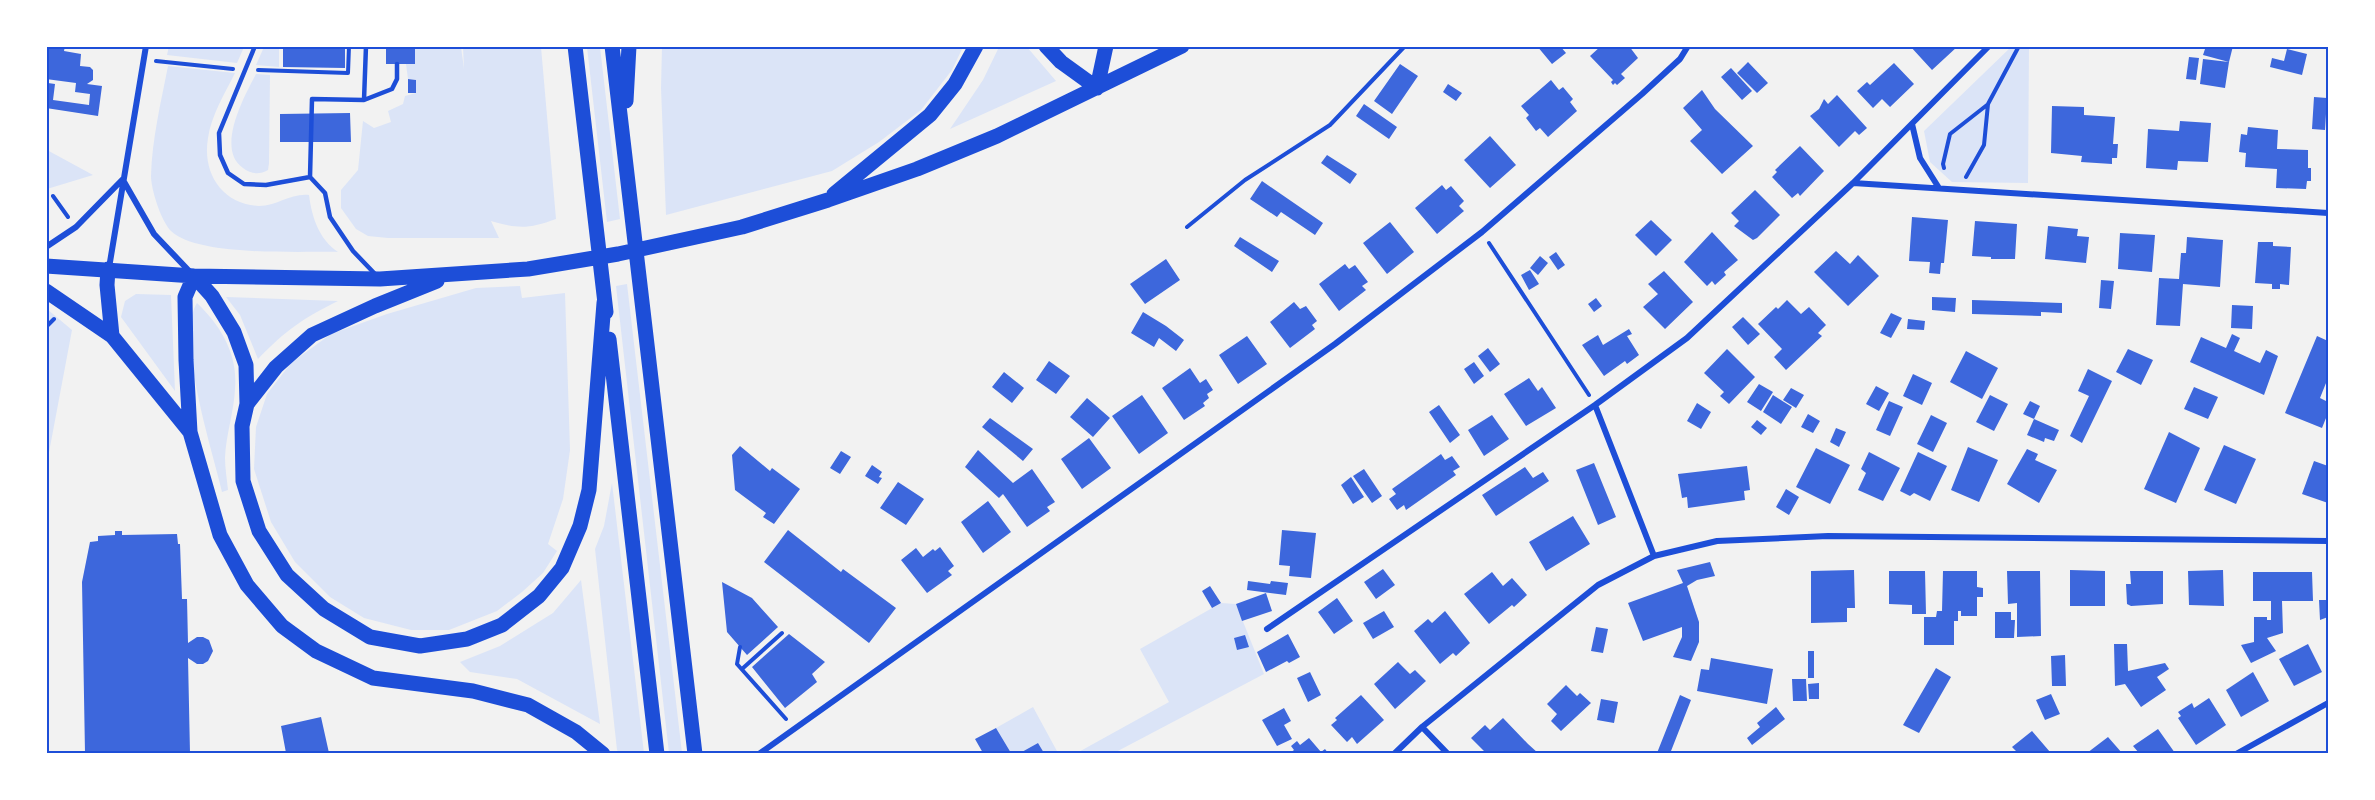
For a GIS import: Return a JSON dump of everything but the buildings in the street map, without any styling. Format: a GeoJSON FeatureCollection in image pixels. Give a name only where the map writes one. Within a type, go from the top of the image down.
{"type":"FeatureCollection","features":[{"type":"Feature","properties":{"kind":"main road"},"geometry":{"type":"LineString","coordinates":[[575,46],[657,753]]}},
{"type":"Feature","properties":{"kind":"main road"},"geometry":{"type":"LineString","coordinates":[[612,46],[695,753]]}},
{"type":"Feature","properties":{"kind":"main road"},"geometry":{"type":"LineString","coordinates":[[623,140],[629,46]]}},
{"type":"Feature","properties":{"kind":"main road"},"geometry":{"type":"LineString","coordinates":[[828,200],[930,115],[955,84],[976,46]]}},
{"type":"Feature","properties":{"kind":"main road"},"geometry":{"type":"LineString","coordinates":[[1046,46],[1061,62],[1097,88]]}},
{"type":"Feature","properties":{"kind":"main road"},"geometry":{"type":"LineString","coordinates":[[1097,88],[1106,46]]}},
{"type":"Feature","properties":{"kind":"main road"},"geometry":{"type":"LineString","coordinates":[[46,266],[194,276],[380,279],[447,276],[528,269],[714,234],[828,200],[956,154],[1182,46]]}},
{"type":"Feature","properties":{"kind":"main road"},"geometry":{"type":"LineString","coordinates":[[108,269],[107,285],[112,336]]}},
{"type":"Feature","properties":{"kind":"main road"},"geometry":{"type":"LineString","coordinates":[[194,276],[212,296],[234,332],[246,365],[247,404],[242,426],[243,481],[259,531],[287,575],[324,609],[370,637],[420,646],[467,639],[502,625],[539,596],[562,568],[585,511],[589,490],[604,303]]}},
{"type":"Feature","properties":{"kind":"main road"},"geometry":{"type":"LineString","coordinates":[[194,276],[185,297],[190,432],[220,535],[247,585],[282,626],[316,651],[374,678],[473,691],[528,705],[576,732],[603,753]]}},
{"type":"Feature","properties":{"kind":"main road"},"geometry":{"type":"LineString","coordinates":[[247,404],[276,367],[312,335],[447,276]]}},
{"type":"Feature","properties":{"kind":"main road"},"geometry":{"type":"LineString","coordinates":[[46,291],[112,336],[190,432]]}},
{"type":"Feature","properties":{"kind":"street"},"geometry":{"type":"LineString","coordinates":[[108,269],[146,46]]}},
{"type":"Feature","properties":{"kind":"street"},"geometry":{"type":"LineString","coordinates":[[759,753],[1335,344],[1482,232],[1642,94],[1680,59],[1688,46]]}},
{"type":"Feature","properties":{"kind":"street"},"geometry":{"type":"LineString","coordinates":[[1267,629],[1595,405],[1687,338],[1853,183],[1989,46]]}},
{"type":"Feature","properties":{"kind":"street"},"geometry":{"type":"LineString","coordinates":[[1912,124],[1920,158],[1939,188]]}},
{"type":"Feature","properties":{"kind":"street"},"geometry":{"type":"LineString","coordinates":[[46,247],[76,227],[123,180]]}},
{"type":"Feature","properties":{"kind":"street"},"geometry":{"type":"LineString","coordinates":[[123,180],[154,234],[194,276]]}},
{"type":"Feature","properties":{"kind":"street"},"geometry":{"type":"LineString","coordinates":[[1853,183],[2328,213]]}},
{"type":"Feature","properties":{"kind":"street"},"geometry":{"type":"LineString","coordinates":[[1595,405],[1654,556]]}},
{"type":"Feature","properties":{"kind":"street"},"geometry":{"type":"LineString","coordinates":[[1394,753],[1422,727],[1598,585],[1654,556],[1717,541],[1828,536],[2328,541]]}},
{"type":"Feature","properties":{"kind":"street"},"geometry":{"type":"LineString","coordinates":[[2236,753],[2328,703]]}},
{"type":"Feature","properties":{"kind":"street"},"geometry":{"type":"LineString","coordinates":[[1422,727],[1448,753]]}},
{"type":"Feature","properties":{"kind":"lane"},"geometry":{"type":"LineString","coordinates":[[255,46],[219,133],[220,155],[228,173],[244,184],[266,185],[310,177]]}},
{"type":"Feature","properties":{"kind":"lane"},"geometry":{"type":"LineString","coordinates":[[364,100],[366,46]]}},
{"type":"Feature","properties":{"kind":"lane"},"geometry":{"type":"LineString","coordinates":[[380,279],[353,251],[330,217],[325,193],[310,177],[312,99],[364,100],[392,89],[397,79],[397,64]]}},
{"type":"Feature","properties":{"kind":"path"},"geometry":{"type":"LineString","coordinates":[[1187,227],[1245,180],[1330,125],[1405,46]]}},
{"type":"Feature","properties":{"kind":"path"},"geometry":{"type":"LineString","coordinates":[[1959,189],[1984,145],[1988,104],[2019,46]]}},
{"type":"Feature","properties":{"kind":"path"},"geometry":{"type":"LineString","coordinates":[[1949,188],[1943,164],[1950,134],[1988,104]]}},
{"type":"Feature","properties":{"kind":"path"},"geometry":{"type":"LineString","coordinates":[[53,196],[68,217]]}},
{"type":"Feature","properties":{"kind":"path"},"geometry":{"type":"LineString","coordinates":[[1482,232],[1595,405]]}},
{"type":"Feature","properties":{"kind":"path"},"geometry":{"type":"LineString","coordinates":[[46,327],[54,319]]}},
{"type":"Feature","properties":{"kind":"path"},"geometry":{"type":"LineString","coordinates":[[742,669],[782,633]]}},
{"type":"Feature","properties":{"kind":"path"},"geometry":{"type":"LineString","coordinates":[[740,647],[737,663],[794,728]]}},
{"type":"Feature","properties":{"kind":"shaded area"},"geometry":{"type":"Polygon","coordinates":[[[169,46],[244,47],[237,63],[167,55],[169,46]]]}},
{"type":"Feature","properties":{"kind":"shaded area"},"geometry":{"type":"Polygon","coordinates":[[[662,46],[963,47],[952,70],[921,110],[879,142],[832,171],[666,215],[661,88],[662,46]]]}},
{"type":"Feature","properties":{"kind":"shaded area"},"geometry":{"type":"Polygon","coordinates":[[[264,47],[279,47],[279,67],[256,65],[264,47]]]}},
{"type":"Feature","properties":{"kind":"shaded area"},"geometry":{"type":"Polygon","coordinates":[[[415,47],[461,47],[464,69],[463,47],[541,47],[556,219],[524,227],[491,221],[499,238],[388,238],[368,236],[356,229],[341,208],[341,190],[358,170],[363,121],[374,128],[391,122],[388,111],[403,104],[405,96],[416,93],[416,80],[408,79],[406,64],[415,64],[415,47]]]}},
{"type":"Feature","properties":{"kind":"shaded area"},"geometry":{"type":"Polygon","coordinates":[[[587,47],[600,47],[620,219],[607,222],[587,47]]]}},
{"type":"Feature","properties":{"kind":"shaded area"},"geometry":{"type":"Polygon","coordinates":[[[999,47],[1027,47],[1056,81],[950,129],[983,80],[999,47]]]}},
{"type":"Feature","properties":{"kind":"shaded area"},"geometry":{"type":"Polygon","coordinates":[[[2011,47],[2029,47],[2028,183],[1952,182],[1930,162],[1924,131],[2011,47]]]}},
{"type":"Feature","properties":{"kind":"shaded area"},"geometry":{"type":"Polygon","coordinates":[[[168,66],[235,73],[215,113],[208,138],[208,163],[217,184],[235,199],[259,206],[296,196],[309,195],[312,212],[321,234],[338,252],[226,249],[184,239],[171,231],[157,205],[151,176],[155,134],[168,66]]]}},
{"type":"Feature","properties":{"kind":"shaded area"},"geometry":{"type":"Polygon","coordinates":[[[256,74],[270,75],[269,163],[268,170],[265,172],[252,173],[243,168],[235,159],[232,135],[245,95],[256,74]]]}},
{"type":"Feature","properties":{"kind":"shaded area"},"geometry":{"type":"Polygon","coordinates":[[[47,150],[93,175],[47,189],[47,150]]]}},
{"type":"Feature","properties":{"kind":"shaded area"},"geometry":{"type":"Polygon","coordinates":[[[627,284],[682,753],[669,753],[616,286],[627,284]]]}},
{"type":"Feature","properties":{"kind":"shaded area"},"geometry":{"type":"Polygon","coordinates":[[[520,286],[522,298],[565,293],[570,450],[563,499],[548,544],[557,551],[543,573],[497,611],[449,630],[411,630],[364,618],[330,597],[295,562],[271,522],[254,469],[256,427],[267,394],[291,363],[331,334],[387,314],[476,288],[520,286]]]}},
{"type":"Feature","properties":{"kind":"shaded area"},"geometry":{"type":"Polygon","coordinates":[[[136,294],[171,295],[175,391],[121,317],[125,301],[136,294]]]}},
{"type":"Feature","properties":{"kind":"shaded area"},"geometry":{"type":"Polygon","coordinates":[[[226,297],[338,301],[295,326],[258,359],[240,315],[226,297]]]}},
{"type":"Feature","properties":{"kind":"shaded area"},"geometry":{"type":"Polygon","coordinates":[[[197,303],[220,331],[231,352],[234,364],[234,398],[225,458],[228,490],[222,492],[204,424],[193,367],[190,341],[191,319],[197,303]]]}},
{"type":"Feature","properties":{"kind":"shaded area"},"geometry":{"type":"Polygon","coordinates":[[[47,309],[72,330],[47,463],[47,309]]]}},
{"type":"Feature","properties":{"kind":"shaded area"},"geometry":{"type":"Polygon","coordinates":[[[612,483],[644,753],[619,753],[617,750],[595,549],[604,526],[612,483]]]}},
{"type":"Feature","properties":{"kind":"shaded area"},"geometry":{"type":"Polygon","coordinates":[[[581,580],[600,724],[517,679],[470,672],[460,662],[500,646],[553,613],[581,580]]]}},
{"type":"Feature","properties":{"kind":"shaded area"},"geometry":{"type":"Polygon","coordinates":[[[1221,603],[1236,604],[1264,674],[1114,753],[1075,754],[1169,702],[1140,649],[1221,603]]]}},
{"type":"Feature","properties":{"kind":"shaded area"},"geometry":{"type":"Polygon","coordinates":[[[1033,707],[1058,753],[1044,753],[1038,743],[1020,753],[1011,753],[996,728],[1033,707]]]}}]}
